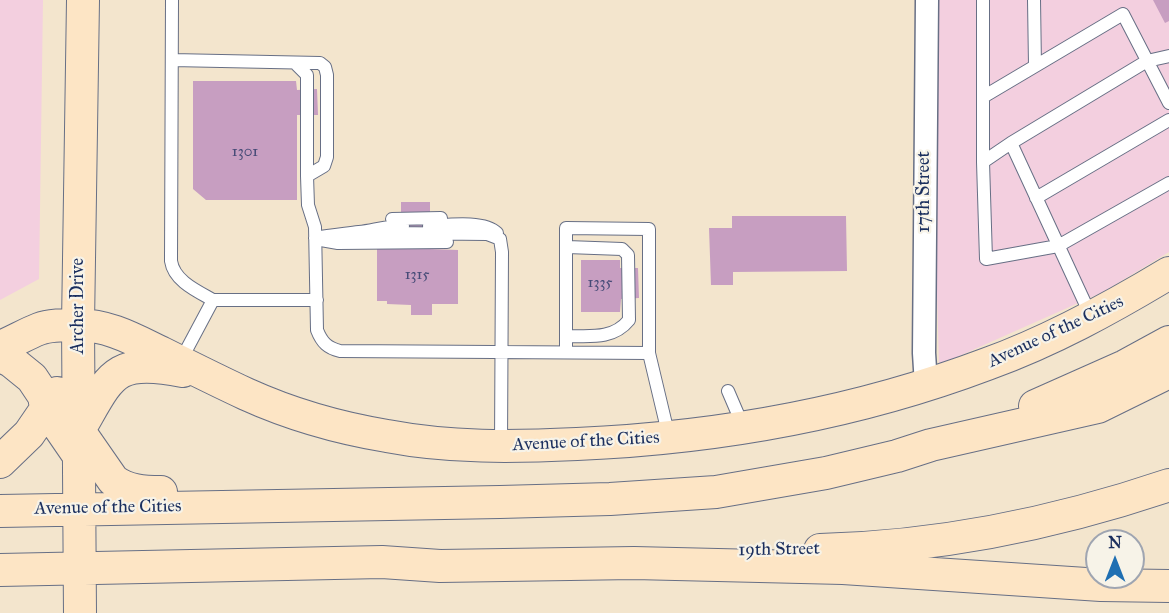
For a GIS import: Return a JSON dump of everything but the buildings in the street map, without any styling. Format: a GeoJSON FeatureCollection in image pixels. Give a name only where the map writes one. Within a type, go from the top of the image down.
{"type":"FeatureCollection","features":[{"type":"Feature","properties":{"kind":"main road","name":"Archer Drive"},"geometry":{"type":"LineString","coordinates":[[80,613],[78,324],[83,0]]}},
{"type":"Feature","properties":{"kind":"main road","name":"Avenue of the Cities"},"geometry":{"type":"LineString","coordinates":[[0,347],[41,328],[78,324],[118,331],[248,395],[336,425],[387,436],[428,442],[501,447],[640,441],[806,415],[926,385],[989,364],[1066,331],[1169,273]]}},
{"type":"Feature","properties":{"kind":"main road"},"geometry":{"type":"LineString","coordinates":[[931,446],[1064,395],[1169,342]]}},
{"type":"Feature","properties":{"kind":"main road"},"geometry":{"type":"LineString","coordinates":[[0,356],[12,361],[32,378],[44,396],[46,408],[113,480],[121,486],[144,492],[392,488],[572,500]]}},
{"type":"Feature","properties":{"kind":"main road"},"geometry":{"type":"LineString","coordinates":[[0,462],[21,442],[78,363]]}},
{"type":"Feature","properties":{"kind":"main road"},"geometry":{"type":"LineString","coordinates":[[79,444],[105,385],[118,373],[129,368],[158,366],[211,377]]}},
{"type":"Feature","properties":{"kind":"main road","name":"Avenue of the Cities"},"geometry":{"type":"LineString","coordinates":[[0,511],[610,499],[716,492],[826,473],[1098,407],[1169,372]]}},
{"type":"Feature","properties":{"kind":"main road","name":"19th Street"},"geometry":{"type":"LineString","coordinates":[[382,562],[447,556],[835,549],[923,542],[957,538],[1048,520],[1169,485]]}},
{"type":"Feature","properties":{"kind":"main road"},"geometry":{"type":"LineString","coordinates":[[4,570],[382,562],[440,566],[634,563],[843,568],[1101,585],[1169,586]]}},
{"type":"Feature","properties":{"kind":"street","name":"17th Street"},"geometry":{"type":"LineString","coordinates":[[926,385],[924,342],[927,0]]}},
{"type":"Feature","properties":{"kind":"lane"},"geometry":{"type":"LineString","coordinates":[[172,0],[172,268],[188,285],[213,300],[317,300]]}},
{"type":"Feature","properties":{"kind":"lane"},"geometry":{"type":"LineString","coordinates":[[983,0],[983,162],[986,259],[1058,246],[1169,183]]}},
{"type":"Feature","properties":{"kind":"lane"},"geometry":{"type":"LineString","coordinates":[[1034,0],[1035,66]]}},
{"type":"Feature","properties":{"kind":"lane"},"geometry":{"type":"LineString","coordinates":[[983,97],[1123,14],[1169,103]]}},
{"type":"Feature","properties":{"kind":"lane"},"geometry":{"type":"LineString","coordinates":[[983,162],[1148,61],[1169,56]]}},
{"type":"Feature","properties":{"kind":"lane"},"geometry":{"type":"LineString","coordinates":[[172,60],[320,63],[325,67],[327,75],[327,157],[324,166],[307,176]]}},
{"type":"Feature","properties":{"kind":"lane"},"geometry":{"type":"LineString","coordinates":[[296,64],[307,75],[308,206],[315,227],[317,330],[320,340],[330,348],[340,351],[648,353]]}},
{"type":"Feature","properties":{"kind":"lane"},"geometry":{"type":"LineString","coordinates":[[1036,198],[1169,120]]}},
{"type":"Feature","properties":{"kind":"lane"},"geometry":{"type":"LineString","coordinates":[[1011,143],[1092,317]]}},
{"type":"Feature","properties":{"kind":"lane"},"geometry":{"type":"LineString","coordinates":[[315,238],[386,226],[477,225],[493,229],[498,236],[502,252],[501,447]]}},
{"type":"Feature","properties":{"kind":"lane"},"geometry":{"type":"LineString","coordinates":[[566,352],[566,228],[648,229],[648,353],[669,438]]}},
{"type":"Feature","properties":{"kind":"lane"},"geometry":{"type":"LineString","coordinates":[[366,242],[390,233],[498,236]]}},
{"type":"Feature","properties":{"kind":"lane"},"geometry":{"type":"LineString","coordinates":[[315,238],[338,243],[485,243],[502,252]]}},
{"type":"Feature","properties":{"kind":"lane"},"geometry":{"type":"LineString","coordinates":[[566,336],[606,336],[624,327],[629,321],[627,252],[622,249],[567,247]]}},
{"type":"Feature","properties":{"kind":"lane"},"geometry":{"type":"LineString","coordinates":[[180,362],[213,300]]}},
{"type":"Feature","properties":{"kind":"lane"},"geometry":{"type":"LineString","coordinates":[[728,391],[743,426]]}},
{"type":"Feature","properties":{"kind":"shaded area"},"geometry":{"type":"Polygon","coordinates":[[[0,0],[43,0],[39,279],[0,300],[0,0]]]}},
{"type":"Feature","properties":{"kind":"shaded area"},"geometry":{"type":"Polygon","coordinates":[[[929,0],[1169,0],[1169,252],[1103,292],[939,365],[929,0]]]}}]}
